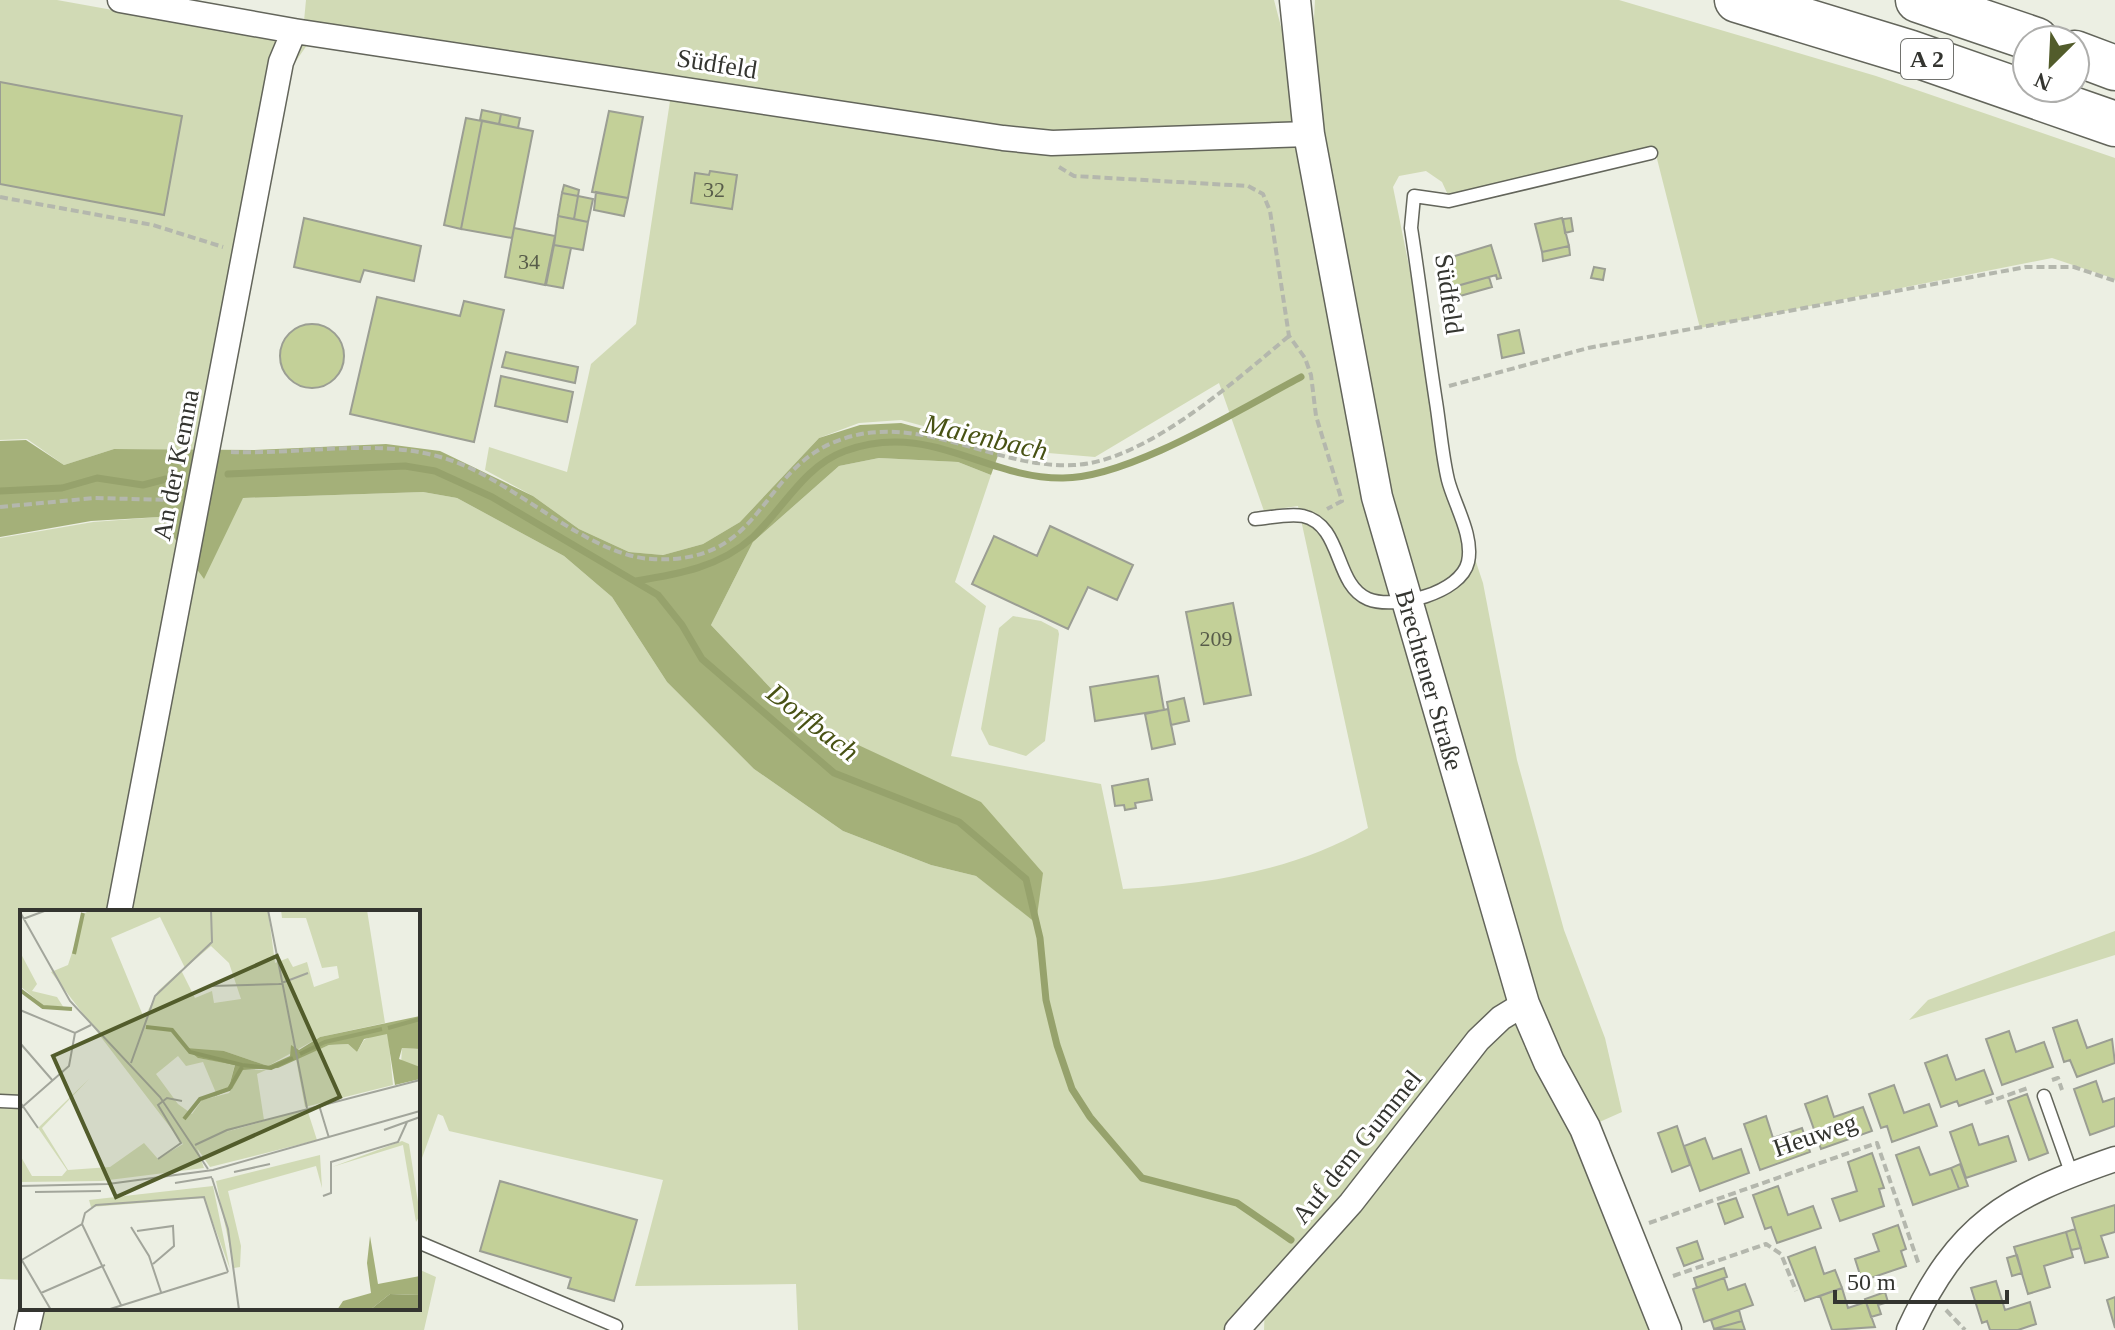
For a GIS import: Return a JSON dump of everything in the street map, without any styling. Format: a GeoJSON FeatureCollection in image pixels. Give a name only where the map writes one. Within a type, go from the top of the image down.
{"type":"FeatureCollection","features":[{"type":"Feature","properties":{"kind":"highway","name":"A 2"},"geometry":{"type":"LineString","coordinates":[[1737,0],[1908,52],[2115,124]]}},
{"type":"Feature","properties":{"kind":"highway","name":"A 2"},"geometry":{"type":"LineString","coordinates":[[1918,0],[2011,32]]}},
{"type":"Feature","properties":{"kind":"highway"},"geometry":{"type":"LineString","coordinates":[[2091,59],[2115,68]]}},
{"type":"Feature","properties":{"kind":"street","name":"Südfeld"},"geometry":{"type":"LineString","coordinates":[[120,0],[192,6],[294,31],[1052,143],[1309,134]]}},
{"type":"Feature","properties":{"kind":"street","name":"Brechtener Straße"},"geometry":{"type":"LineString","coordinates":[[1295,0],[1309,134],[1377,497],[1406,602],[1524,1004],[1549,1062],[1585,1128],[1666,1330]]}},
{"type":"Feature","properties":{"kind":"street","name":"An der Kemna"},"geometry":{"type":"LineString","coordinates":[[119,910],[281,62],[294,31]]}},
{"type":"Feature","properties":{"kind":"street","name":"Auf dem Gummel"},"geometry":{"type":"LineString","coordinates":[[1237,1330],[1351,1203],[1478,1040],[1501,1018],[1524,1004]]}},
{"type":"Feature","properties":{"kind":"street"},"geometry":{"type":"LineString","coordinates":[[1909,1330],[1930,1285],[1952,1254],[1988,1219],[2024,1195],[2115,1159]]}},
{"type":"Feature","properties":{"kind":"street"},"geometry":{"type":"LineString","coordinates":[[27,1330],[32,1310]]}},
{"type":"Feature","properties":{"kind":"lane","name":"Südfeld"},"geometry":{"type":"LineString","coordinates":[[1406,602],[1435,593],[1459,576],[1468,563],[1468,543],[1448,478],[1434,390],[1411,228],[1414,196],[1449,201],[1651,153]]}},
{"type":"Feature","properties":{"kind":"lane"},"geometry":{"type":"LineString","coordinates":[[1255,519],[1302,516],[1314,521],[1326,530],[1355,589],[1366,598],[1383,603],[1406,602]]}},
{"type":"Feature","properties":{"kind":"lane"},"geometry":{"type":"LineString","coordinates":[[2044,1096],[2072,1175]]}},
{"type":"Feature","properties":{"kind":"lane"},"geometry":{"type":"LineString","coordinates":[[0,1101],[20,1102]]}},
{"type":"Feature","properties":{"kind":"lane"},"geometry":{"type":"LineString","coordinates":[[420,1243],[616,1326]]}},
{"type":"Feature","properties":{"kind":"path"},"geometry":{"type":"LineString","coordinates":[[1052,143],[1052,159],[1061,170],[1074,176],[1248,186],[1263,194],[1270,211],[1289,336],[1305,358],[1311,375],[1316,416],[1342,501],[1321,513],[1314,521]]}},
{"type":"Feature","properties":{"kind":"path"},"geometry":{"type":"LineString","coordinates":[[0,197],[153,225],[213,245],[245,251]]}},
{"type":"Feature","properties":{"kind":"path"},"geometry":{"type":"LineString","coordinates":[[1434,390],[1588,348],[2026,267],[2074,267],[2115,281]]}},
{"type":"Feature","properties":{"kind":"path"},"geometry":{"type":"LineString","coordinates":[[222,451],[276,453],[372,449],[430,453],[487,476],[631,557],[682,558],[734,538],[809,456],[833,442],[877,431],[902,430],[1048,464],[1098,462],[1135,446],[1186,417],[1289,336]]}},
{"type":"Feature","properties":{"kind":"path"},"geometry":{"type":"LineString","coordinates":[[0,507],[94,498],[168,500]]}},
{"type":"Feature","properties":{"kind":"path","name":"Heuweg"},"geometry":{"type":"LineString","coordinates":[[1627,1230],[1877,1143],[1920,1268],[1930,1285]]}},
{"type":"Feature","properties":{"kind":"path"},"geometry":{"type":"LineString","coordinates":[[1648,1284],[1766,1244],[1781,1254],[1796,1291]]}},
{"type":"Feature","properties":{"kind":"green space"},"geometry":{"type":"Polygon","coordinates":[[[0,0],[57,0],[307,45],[285,77],[209,450],[114,449],[64,465],[27,439],[0,440],[0,0]]]}},
{"type":"Feature","properties":{"kind":"green space"},"geometry":{"type":"Polygon","coordinates":[[[306,0],[1274,0],[1308,130],[1315,0],[1619,0],[1876,76],[2115,158],[2115,279],[2052,258],[1700,328],[1654,147],[1448,195],[1442,182],[1426,171],[1399,176],[1393,187],[1434,390],[1448,478],[1483,583],[1517,760],[1564,930],[1605,1038],[1622,1112],[1586,1128],[1664,1330],[1264,1330],[1265,1303],[1237,1330],[798,1330],[796,1284],[635,1286],[663,1180],[449,1131],[443,1116],[438,1114],[420,1164],[420,910],[20,910],[20,1280],[0,1279],[0,538],[93,522],[159,517],[243,498],[423,492],[457,498],[564,556],[612,597],[667,682],[754,769],[843,831],[931,865],[976,876],[1036,922],[944,786],[798,717],[711,625],[753,542],[839,466],[879,458],[958,462],[991,475],[955,582],[986,606],[951,756],[1101,784],[1123,889],[1250,873],[1310,855],[1368,828],[1298,506],[1264,511],[1219,383],[1095,457],[1012,450],[901,420],[859,423],[819,438],[740,522],[703,544],[663,555],[629,552],[579,529],[533,496],[485,470],[489,447],[567,472],[591,364],[636,324],[672,88],[1034,154],[1291,136],[1054,135],[304,21],[306,0]]]}},
{"type":"Feature","properties":{"kind":"green space"},"geometry":{"type":"Polygon","coordinates":[[[901,423],[1000,450],[991,475],[958,462],[879,458],[839,466],[753,542],[711,625],[798,717],[981,802],[1043,873],[1036,923],[976,876],[931,865],[843,831],[754,769],[667,682],[612,597],[564,556],[457,498],[423,492],[243,498],[204,579],[159,517],[91,521],[0,537],[0,441],[26,440],[64,465],[114,449],[254,450],[386,444],[440,451],[533,496],[579,529],[629,552],[663,555],[703,544],[740,522],[819,438],[860,425],[901,423]]]}},
{"type":"Feature","properties":{"kind":"green space"},"geometry":{"type":"Polygon","coordinates":[[[1013,616],[1041,621],[1058,630],[1059,634],[1045,741],[1026,756],[989,745],[981,729],[999,628],[1013,616]]]}},
{"type":"Feature","properties":{"kind":"green space"},"geometry":{"type":"Polygon","coordinates":[[[2115,931],[2115,955],[1909,1020],[1928,1000],[2115,931]]]}},
{"type":"Feature","properties":{"kind":"green space"},"geometry":{"type":"Polygon","coordinates":[[[420,1270],[436,1277],[424,1330],[27,1330],[32,1310],[420,1310],[420,1270]]]}},
{"type":"Feature","properties":{"kind":"building"},"geometry":{"type":"Polygon","coordinates":[[[0,82],[182,116],[164,215],[0,184],[0,82]]]}},
{"type":"Feature","properties":{"kind":"building"},"geometry":{"type":"Polygon","coordinates":[[[482,110],[501,114],[499,124],[480,120],[482,110]]]}},
{"type":"Feature","properties":{"kind":"building"},"geometry":{"type":"Polygon","coordinates":[[[609,111],[643,117],[628,198],[592,192],[609,111]]]}},
{"type":"Feature","properties":{"kind":"building"},"geometry":{"type":"Polygon","coordinates":[[[501,114],[520,118],[518,128],[499,124],[501,114]]]}},
{"type":"Feature","properties":{"kind":"building"},"geometry":{"type":"Polygon","coordinates":[[[466,118],[482,121],[461,229],[444,225],[466,118]]]}},
{"type":"Feature","properties":{"kind":"building"},"geometry":{"type":"Polygon","coordinates":[[[482,121],[533,131],[512,238],[461,229],[482,121]]]}},
{"type":"Feature","properties":{"kind":"building"},"geometry":{"type":"Polygon","coordinates":[[[710,171],[737,175],[732,209],[691,203],[695,173],[709,175],[710,171]]]}},
{"type":"Feature","properties":{"kind":"building"},"geometry":{"type":"Polygon","coordinates":[[[564,185],[579,190],[578,196],[562,193],[564,185]]]}},
{"type":"Feature","properties":{"kind":"building"},"geometry":{"type":"Polygon","coordinates":[[[596,192],[628,198],[624,216],[594,210],[596,192]]]}},
{"type":"Feature","properties":{"kind":"building"},"geometry":{"type":"Polygon","coordinates":[[[562,193],[578,196],[574,219],[558,216],[562,193]]]}},
{"type":"Feature","properties":{"kind":"building"},"geometry":{"type":"Polygon","coordinates":[[[578,196],[593,199],[588,222],[574,219],[578,196]]]}},
{"type":"Feature","properties":{"kind":"building"},"geometry":{"type":"Polygon","coordinates":[[[558,216],[588,222],[583,250],[554,245],[558,216]]]}},
{"type":"Feature","properties":{"kind":"building"},"geometry":{"type":"Polygon","coordinates":[[[304,218],[421,246],[414,281],[364,270],[360,282],[294,267],[304,218]]]}},
{"type":"Feature","properties":{"kind":"building"},"geometry":{"type":"Polygon","coordinates":[[[1562,218],[1569,246],[1542,252],[1535,224],[1562,218]]]}},
{"type":"Feature","properties":{"kind":"building"},"geometry":{"type":"Polygon","coordinates":[[[1571,218],[1573,231],[1565,233],[1563,219],[1571,218]]]}},
{"type":"Feature","properties":{"kind":"building"},"geometry":{"type":"Polygon","coordinates":[[[514,228],[555,236],[545,285],[505,277],[514,228]]]}},
{"type":"Feature","properties":{"kind":"building"},"geometry":{"type":"Polygon","coordinates":[[[554,245],[571,248],[563,288],[546,285],[554,245]]]}},
{"type":"Feature","properties":{"kind":"building"},"geometry":{"type":"Polygon","coordinates":[[[1491,245],[1501,278],[1497,279],[1496,275],[1453,287],[1445,259],[1491,245]]]}},
{"type":"Feature","properties":{"kind":"building"},"geometry":{"type":"Polygon","coordinates":[[[1569,246],[1570,255],[1543,261],[1542,252],[1569,246]]]}},
{"type":"Feature","properties":{"kind":"building"},"geometry":{"type":"Polygon","coordinates":[[[1594,267],[1605,269],[1603,280],[1591,278],[1594,267]]]}},
{"type":"Feature","properties":{"kind":"building"},"geometry":{"type":"Polygon","coordinates":[[[1489,277],[1492,287],[1460,296],[1457,286],[1489,277]]]}},
{"type":"Feature","properties":{"kind":"building"},"geometry":{"type":"Polygon","coordinates":[[[377,297],[460,316],[464,301],[504,310],[474,442],[350,414],[377,297]]]}},
{"type":"Feature","properties":{"kind":"building"},"geometry":{"type":"Polygon","coordinates":[[[312,324],[330,330],[338,338],[344,356],[338,374],[330,382],[312,388],[294,382],[286,374],[280,356],[286,338],[294,330],[312,324]]]}},
{"type":"Feature","properties":{"kind":"building"},"geometry":{"type":"Polygon","coordinates":[[[1519,330],[1524,353],[1502,358],[1498,335],[1519,330]]]}},
{"type":"Feature","properties":{"kind":"building"},"geometry":{"type":"Polygon","coordinates":[[[506,352],[578,367],[575,383],[502,367],[506,352]]]}},
{"type":"Feature","properties":{"kind":"building"},"geometry":{"type":"Polygon","coordinates":[[[501,376],[573,392],[567,422],[495,406],[501,376]]]}},
{"type":"Feature","properties":{"kind":"building"},"geometry":{"type":"Polygon","coordinates":[[[1050,526],[1133,565],[1117,600],[1088,587],[1068,629],[972,584],[994,536],[1037,556],[1050,526]]]}},
{"type":"Feature","properties":{"kind":"building"},"geometry":{"type":"Polygon","coordinates":[[[1233,603],[1251,695],[1204,704],[1186,612],[1233,603]]]}},
{"type":"Feature","properties":{"kind":"building"},"geometry":{"type":"Polygon","coordinates":[[[1158,676],[1164,710],[1095,721],[1090,687],[1158,676]]]}},
{"type":"Feature","properties":{"kind":"building"},"geometry":{"type":"Polygon","coordinates":[[[1184,698],[1189,721],[1171,725],[1167,702],[1184,698]]]}},
{"type":"Feature","properties":{"kind":"building"},"geometry":{"type":"Polygon","coordinates":[[[1168,709],[1175,744],[1152,749],[1145,714],[1168,709]]]}},
{"type":"Feature","properties":{"kind":"building"},"geometry":{"type":"Polygon","coordinates":[[[1148,779],[1152,800],[1135,803],[1136,808],[1125,810],[1124,805],[1115,806],[1112,786],[1148,779]]]}},
{"type":"Feature","properties":{"kind":"building"},"geometry":{"type":"Polygon","coordinates":[[[2077,1020],[2087,1048],[2112,1039],[2115,1063],[2077,1077],[2070,1060],[2064,1062],[2053,1028],[2077,1020]]]}},
{"type":"Feature","properties":{"kind":"building"},"geometry":{"type":"Polygon","coordinates":[[[2009,1031],[2016,1052],[2044,1042],[2053,1067],[2002,1085],[1986,1039],[2009,1031]]]}},
{"type":"Feature","properties":{"kind":"building"},"geometry":{"type":"Polygon","coordinates":[[[1947,1055],[1956,1080],[1984,1070],[1993,1094],[1959,1106],[1957,1101],[1941,1107],[1925,1063],[1947,1055]]]}},
{"type":"Feature","properties":{"kind":"building"},"geometry":{"type":"Polygon","coordinates":[[[2096,1081],[2103,1102],[2115,1098],[2115,1126],[2090,1135],[2074,1089],[2096,1081]]]}},
{"type":"Feature","properties":{"kind":"building"},"geometry":{"type":"Polygon","coordinates":[[[1894,1085],[1904,1113],[1929,1104],[1937,1126],[1892,1142],[1887,1126],[1881,1128],[1869,1094],[1894,1085]]]}},
{"type":"Feature","properties":{"kind":"building"},"geometry":{"type":"Polygon","coordinates":[[[2027,1094],[2048,1153],[2029,1160],[2008,1101],[2027,1094]]]}},
{"type":"Feature","properties":{"kind":"building"},"geometry":{"type":"Polygon","coordinates":[[[1827,1096],[1834,1117],[1863,1107],[1872,1131],[1821,1149],[1805,1104],[1827,1096]]]}},
{"type":"Feature","properties":{"kind":"building"},"geometry":{"type":"Polygon","coordinates":[[[1766,1116],[1773,1138],[1802,1128],[1810,1152],[1760,1170],[1744,1124],[1766,1116]]]}},
{"type":"Feature","properties":{"kind":"building"},"geometry":{"type":"Polygon","coordinates":[[[1972,1124],[1979,1145],[2008,1136],[2016,1161],[1966,1178],[1950,1132],[1972,1124]]]}},
{"type":"Feature","properties":{"kind":"building"},"geometry":{"type":"Polygon","coordinates":[[[1677,1126],[1690,1165],[1672,1172],[1658,1133],[1677,1126]]]}},
{"type":"Feature","properties":{"kind":"building"},"geometry":{"type":"Polygon","coordinates":[[[1705,1138],[1713,1159],[1741,1149],[1749,1173],[1700,1191],[1684,1146],[1705,1138]]]}},
{"type":"Feature","properties":{"kind":"building"},"geometry":{"type":"Polygon","coordinates":[[[1919,1147],[1930,1175],[1951,1168],[1959,1189],[1913,1205],[1896,1155],[1919,1147]]]}},
{"type":"Feature","properties":{"kind":"building"},"geometry":{"type":"Polygon","coordinates":[[[1872,1153],[1884,1188],[1879,1189],[1884,1206],[1840,1221],[1832,1199],[1857,1191],[1848,1162],[1872,1153]]]}},
{"type":"Feature","properties":{"kind":"building"},"geometry":{"type":"Polygon","coordinates":[[[1960,1164],[1968,1186],[1959,1189],[1951,1168],[1960,1164]]]}},
{"type":"Feature","properties":{"kind":"building"},"geometry":{"type":"Polygon","coordinates":[[[500,1181],[637,1220],[614,1301],[568,1288],[571,1278],[480,1251],[500,1181]]]}},
{"type":"Feature","properties":{"kind":"building"},"geometry":{"type":"Polygon","coordinates":[[[1778,1186],[1788,1215],[1813,1206],[1821,1228],[1777,1243],[1771,1227],[1765,1229],[1753,1195],[1778,1186]]]}},
{"type":"Feature","properties":{"kind":"building"},"geometry":{"type":"Polygon","coordinates":[[[1736,1198],[1743,1217],[1725,1224],[1718,1204],[1736,1198]]]}},
{"type":"Feature","properties":{"kind":"building"},"geometry":{"type":"Polygon","coordinates":[[[2115,1205],[2115,1232],[2101,1236],[2108,1257],[2085,1263],[2072,1218],[2115,1205]]]}},
{"type":"Feature","properties":{"kind":"building"},"geometry":{"type":"Polygon","coordinates":[[[1898,1225],[1906,1249],[1901,1251],[1906,1266],[1862,1281],[1855,1259],[1879,1251],[1873,1234],[1898,1225]]]}},
{"type":"Feature","properties":{"kind":"building"},"geometry":{"type":"Polygon","coordinates":[[[2075,1229],[2081,1248],[2071,1250],[2066,1232],[2075,1229]]]}},
{"type":"Feature","properties":{"kind":"building"},"geometry":{"type":"Polygon","coordinates":[[[2066,1232],[2073,1257],[2044,1266],[2050,1287],[2028,1294],[2014,1247],[2066,1232]]]}},
{"type":"Feature","properties":{"kind":"building"},"geometry":{"type":"Polygon","coordinates":[[[1697,1241],[1703,1259],[1684,1266],[1677,1248],[1697,1241]]]}},
{"type":"Feature","properties":{"kind":"building"},"geometry":{"type":"Polygon","coordinates":[[[1815,1247],[1824,1274],[1835,1270],[1842,1288],[1805,1301],[1788,1257],[1815,1247]]]}},
{"type":"Feature","properties":{"kind":"building"},"geometry":{"type":"Polygon","coordinates":[[[2017,1255],[2022,1273],[2012,1276],[2007,1258],[2017,1255]]]}},
{"type":"Feature","properties":{"kind":"building"},"geometry":{"type":"Polygon","coordinates":[[[1724,1268],[1727,1277],[1697,1288],[1694,1278],[1724,1268]]]}},
{"type":"Feature","properties":{"kind":"building"},"geometry":{"type":"Polygon","coordinates":[[[1724,1278],[1728,1290],[1745,1284],[1753,1305],[1704,1322],[1693,1289],[1724,1278]]]}},
{"type":"Feature","properties":{"kind":"building"},"geometry":{"type":"Polygon","coordinates":[[[1996,1281],[2005,1310],[2030,1302],[2036,1324],[2018,1330],[1990,1330],[1987,1321],[1982,1323],[1971,1288],[1996,1281]]]}},
{"type":"Feature","properties":{"kind":"building"},"geometry":{"type":"Polygon","coordinates":[[[1842,1288],[1848,1308],[1866,1302],[1875,1327],[1832,1330],[1820,1296],[1842,1288]]]}},
{"type":"Feature","properties":{"kind":"building"},"geometry":{"type":"Polygon","coordinates":[[[1885,1292],[1888,1302],[1878,1305],[1881,1314],[1871,1317],[1865,1299],[1885,1292]]]}},
{"type":"Feature","properties":{"kind":"building"},"geometry":{"type":"Polygon","coordinates":[[[2115,1297],[2115,1328],[2107,1300],[2115,1297]]]}},
{"type":"Feature","properties":{"kind":"building"},"geometry":{"type":"Polygon","coordinates":[[[1739,1310],[1742,1321],[1714,1329],[1711,1320],[1739,1310]]]}},
{"type":"Feature","properties":{"kind":"building"},"geometry":{"type":"Polygon","coordinates":[[[1742,1321],[1745,1330],[1714,1329],[1742,1321]]]}},
{"type":"Feature","properties":{"kind":"waterway","name":"Maienbach"},"geometry":{"type":"LineString","coordinates":[[636,581],[698,568],[727,556],[753,537],[806,477],[845,451],[875,443],[904,442],[931,446],[1035,476],[1063,478],[1090,475],[1119,467],[1184,440],[1301,377]]}},
{"type":"Feature","properties":{"kind":"waterway","name":"Dorfbach"},"geometry":{"type":"LineString","coordinates":[[228,474],[405,466],[435,471],[492,497],[658,595],[682,625],[702,659],[834,773],[959,822],[1026,879],[1040,938],[1046,1000],[1057,1045],[1072,1089],[1090,1117],[1142,1178],[1237,1203],[1291,1240]]}},
{"type":"Feature","properties":{"kind":"waterway","name":"Dorfbach"},"geometry":{"type":"LineString","coordinates":[[0,491],[62,488],[97,478],[143,485],[166,479]]}}]}
